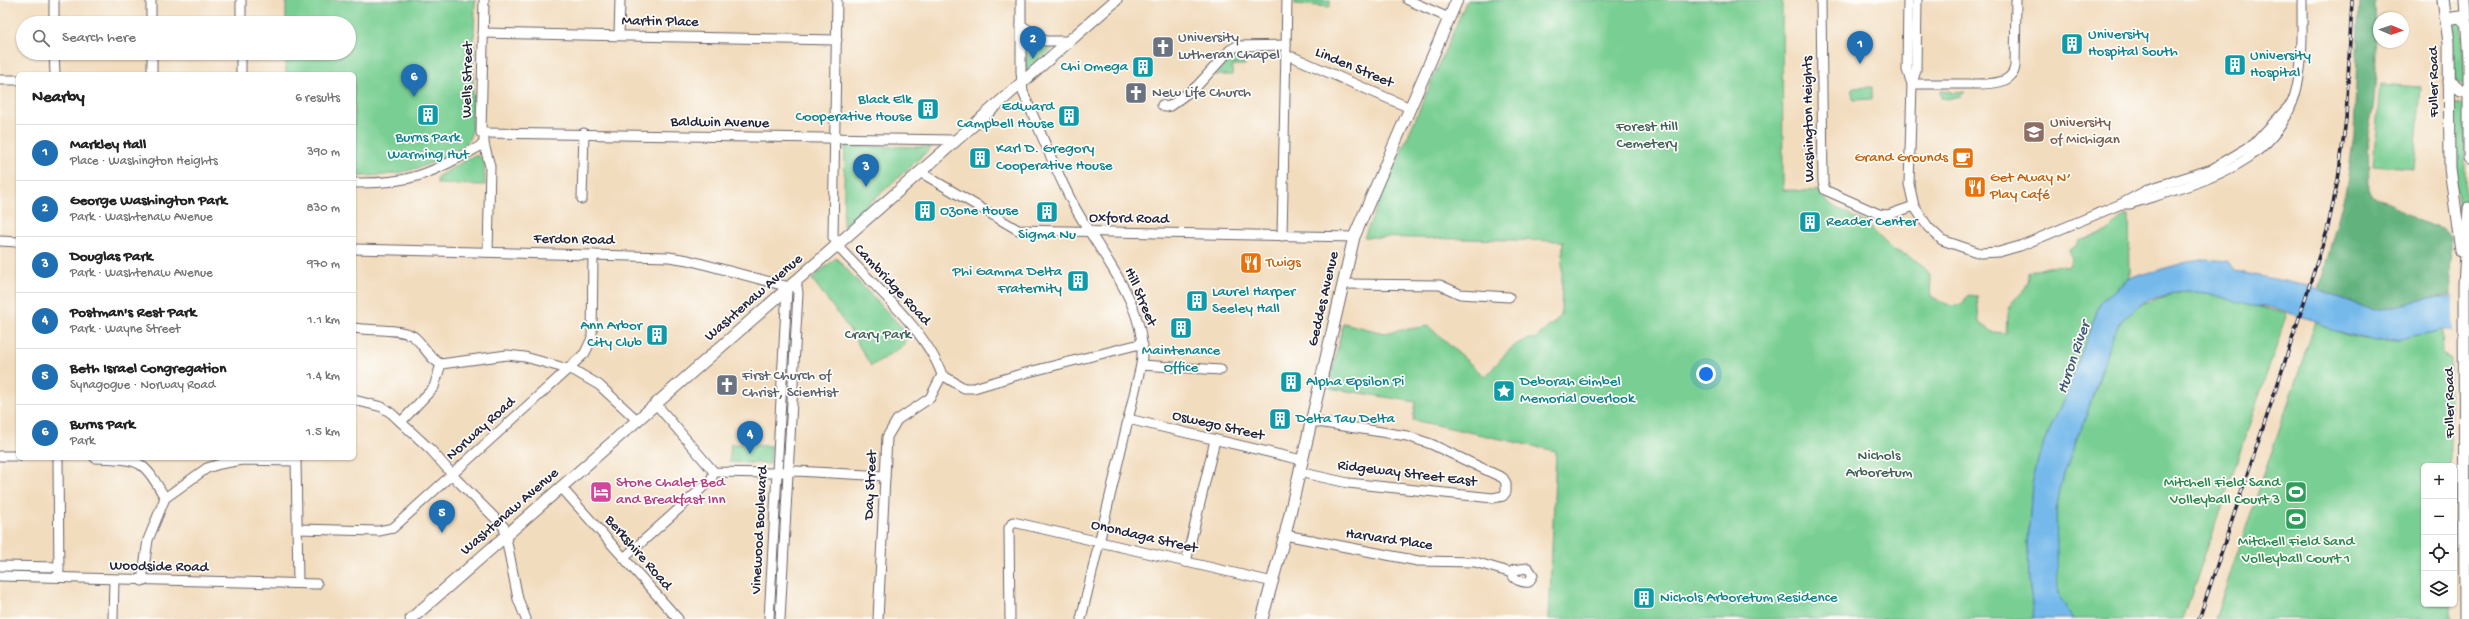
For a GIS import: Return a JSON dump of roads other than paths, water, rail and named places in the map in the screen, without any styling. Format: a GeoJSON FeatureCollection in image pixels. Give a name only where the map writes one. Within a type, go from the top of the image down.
{"type":"FeatureCollection","features":[{"type":"Feature","properties":{"kind":"main road","name":"Washtenaw Avenue"},"geometry":{"type":"LineString","coordinates":[[411,619],[791,285],[838,246],[955,140],[1116,0]]}},
{"type":"Feature","properties":{"kind":"main road","name":"Geddes Avenue"},"geometry":{"type":"LineString","coordinates":[[1262,619],[1285,535],[1354,237],[1457,0]]}},
{"type":"Feature","properties":{"kind":"main road","name":"Fuller Road"},"geometry":{"type":"LineString","coordinates":[[2443,0],[2446,19],[2449,81],[2450,168],[2464,284]]}},
{"type":"Feature","properties":{"kind":"main road"},"geometry":{"type":"LineString","coordinates":[[2465,0],[2468,25],[2469,158]]}},
{"type":"Feature","properties":{"kind":"main road"},"geometry":{"type":"LineString","coordinates":[[2446,19],[2460,17],[2468,25]]}},
{"type":"Feature","properties":{"kind":"main road"},"geometry":{"type":"LineString","coordinates":[[2449,81],[2461,90],[2469,92]]}},
{"type":"Feature","properties":{"kind":"main road","name":"Fuller Road"},"geometry":{"type":"LineString","coordinates":[[2465,619],[2467,441],[2464,284],[2469,208]]}},
{"type":"Feature","properties":{"kind":"street"},"geometry":{"type":"LineString","coordinates":[[54,0],[54,16]]}},
{"type":"Feature","properties":{"kind":"street"},"geometry":{"type":"LineString","coordinates":[[151,0],[151,16]]}},
{"type":"Feature","properties":{"kind":"street"},"geometry":{"type":"LineString","coordinates":[[241,0],[241,16]]}},
{"type":"Feature","properties":{"kind":"street","name":"Wells Street"},"geometry":{"type":"LineString","coordinates":[[484,0],[481,133],[484,133],[484,144],[490,166],[488,252]]}},
{"type":"Feature","properties":{"kind":"street"},"geometry":{"type":"LineString","coordinates":[[619,35],[620,0]]}},
{"type":"Feature","properties":{"kind":"street","name":"Cambridge Road"},"geometry":{"type":"LineString","coordinates":[[837,0],[833,237],[838,246],[926,342],[937,360],[942,375]]}},
{"type":"Feature","properties":{"kind":"street","name":"Hill Street"},"geometry":{"type":"LineString","coordinates":[[1021,0],[1023,92],[1070,199],[1130,302],[1143,345],[1141,365],[1081,619]]}},
{"type":"Feature","properties":{"kind":"street"},"geometry":{"type":"LineString","coordinates":[[1282,236],[1287,0]]}},
{"type":"Feature","properties":{"kind":"street"},"geometry":{"type":"LineString","coordinates":[[1408,0],[1449,18]]}},
{"type":"Feature","properties":{"kind":"street","name":"Washington Heights"},"geometry":{"type":"LineString","coordinates":[[1820,0],[1823,182],[1825,190],[1879,214],[1888,215],[1914,206]]}},
{"type":"Feature","properties":{"kind":"street"},"geometry":{"type":"LineString","coordinates":[[1908,0],[1907,70],[1912,84]]}},
{"type":"Feature","properties":{"kind":"street"},"geometry":{"type":"LineString","coordinates":[[1917,0],[1916,70],[1912,84],[1909,184],[1914,206],[1928,227],[1942,240],[1980,253],[2007,250],[2058,231],[2121,204],[2149,189],[2200,174],[2226,162],[2254,144],[2290,105],[2300,71],[2302,0]]}},
{"type":"Feature","properties":{"kind":"street"},"geometry":{"type":"LineString","coordinates":[[1912,84],[1999,83],[2013,73],[2015,66],[2016,0]]}},
{"type":"Feature","properties":{"kind":"street"},"geometry":{"type":"LineString","coordinates":[[1021,25],[1045,41],[1069,41]]}},
{"type":"Feature","properties":{"kind":"street","name":"Martin Place"},"geometry":{"type":"LineString","coordinates":[[483,32],[837,40]]}},
{"type":"Feature","properties":{"kind":"street"},"geometry":{"type":"LineString","coordinates":[[1162,104],[1165,107],[1170,106],[1198,86],[1230,50],[1243,45],[1286,45]]}},
{"type":"Feature","properties":{"kind":"street","name":"Linden Street"},"geometry":{"type":"LineString","coordinates":[[1286,57],[1293,57],[1410,108]]}},
{"type":"Feature","properties":{"kind":"street"},"geometry":{"type":"LineString","coordinates":[[54,60],[55,72]]}},
{"type":"Feature","properties":{"kind":"street"},"geometry":{"type":"LineString","coordinates":[[152,60],[152,72]]}},
{"type":"Feature","properties":{"kind":"street"},"geometry":{"type":"LineString","coordinates":[[241,60],[241,72]]}},
{"type":"Feature","properties":{"kind":"street"},"geometry":{"type":"LineString","coordinates":[[0,80],[16,80]]}},
{"type":"Feature","properties":{"kind":"street","name":"Baldwin Avenue"},"geometry":{"type":"LineString","coordinates":[[484,133],[955,140]]}},
{"type":"Feature","properties":{"kind":"street"},"geometry":{"type":"LineString","coordinates":[[582,199],[584,134]]}},
{"type":"Feature","properties":{"kind":"street"},"geometry":{"type":"LineString","coordinates":[[356,183],[392,183],[416,178],[484,144]]}},
{"type":"Feature","properties":{"kind":"street","name":"Oxford Road"},"geometry":{"type":"LineString","coordinates":[[920,172],[1018,230],[1090,233],[1354,237]]}},
{"type":"Feature","properties":{"kind":"street"},"geometry":{"type":"LineString","coordinates":[[0,241],[16,242]]}},
{"type":"Feature","properties":{"kind":"street","name":"Ferdon Road"},"geometry":{"type":"LineString","coordinates":[[356,249],[682,258],[791,285]]}},
{"type":"Feature","properties":{"kind":"street","name":"Norway Road"},"geometry":{"type":"LineString","coordinates":[[297,529],[379,531],[393,528],[568,369],[585,353],[592,338],[593,255]]}},
{"type":"Feature","properties":{"kind":"street"},"geometry":{"type":"LineString","coordinates":[[1343,284],[1440,285],[1465,295],[1509,297]]}},
{"type":"Feature","properties":{"kind":"street","name":"Vinewood Boulevard"},"geometry":{"type":"LineString","coordinates":[[769,619],[784,346],[791,285]]}},
{"type":"Feature","properties":{"kind":"street","name":"Vinewood Boulevard"},"geometry":{"type":"LineString","coordinates":[[780,619],[798,293],[791,285]]}},
{"type":"Feature","properties":{"kind":"street"},"geometry":{"type":"LineString","coordinates":[[356,328],[404,333],[413,337],[434,360],[441,364],[507,355],[526,357],[568,369],[599,385],[638,421]]}},
{"type":"Feature","properties":{"kind":"street"},"geometry":{"type":"LineString","coordinates":[[942,375],[964,388],[974,388],[1021,374],[1136,345],[1143,345]]}},
{"type":"Feature","properties":{"kind":"street"},"geometry":{"type":"LineString","coordinates":[[784,346],[795,346]]}},
{"type":"Feature","properties":{"kind":"street"},"geometry":{"type":"LineString","coordinates":[[401,422],[434,387],[441,364]]}},
{"type":"Feature","properties":{"kind":"street"},"geometry":{"type":"LineString","coordinates":[[1141,365],[1221,370]]}},
{"type":"Feature","properties":{"kind":"street","name":"Day Street"},"geometry":{"type":"LineString","coordinates":[[878,619],[890,430],[897,420],[930,398],[942,375]]}},
{"type":"Feature","properties":{"kind":"street"},"geometry":{"type":"LineString","coordinates":[[356,400],[382,407],[401,422],[431,450],[452,475],[504,527],[516,592],[526,619]]}},
{"type":"Feature","properties":{"kind":"street"},"geometry":{"type":"LineString","coordinates":[[656,404],[714,472],[788,472],[886,476]]}},
{"type":"Feature","properties":{"kind":"street","name":"Oswego Street"},"geometry":{"type":"LineString","coordinates":[[1128,419],[1302,460]]}},
{"type":"Feature","properties":{"kind":"street","name":"Ridgeway Street East"},"geometry":{"type":"LineString","coordinates":[[1299,472],[1348,483],[1494,498],[1503,496],[1507,487],[1503,478],[1432,444],[1407,436],[1312,421]]}},
{"type":"Feature","properties":{"kind":"street"},"geometry":{"type":"LineString","coordinates":[[1186,562],[1214,440]]}},
{"type":"Feature","properties":{"kind":"street"},"geometry":{"type":"LineString","coordinates":[[0,456],[16,456]]}},
{"type":"Feature","properties":{"kind":"street"},"geometry":{"type":"LineString","coordinates":[[58,460],[59,578]]}},
{"type":"Feature","properties":{"kind":"street"},"geometry":{"type":"LineString","coordinates":[[130,460],[142,464],[149,469],[165,498]]}},
{"type":"Feature","properties":{"kind":"street"},"geometry":{"type":"LineString","coordinates":[[207,460],[207,468]]}},
{"type":"Feature","properties":{"kind":"street"},"geometry":{"type":"LineString","coordinates":[[142,581],[148,540],[165,498],[207,468],[242,460],[296,460],[298,583]]}},
{"type":"Feature","properties":{"kind":"street"},"geometry":{"type":"LineString","coordinates":[[624,558],[711,480],[714,472]]}},
{"type":"Feature","properties":{"kind":"street","name":"Berkshire Road"},"geometry":{"type":"LineString","coordinates":[[561,487],[678,619]]}},
{"type":"Feature","properties":{"kind":"street","name":"Onondaga Street"},"geometry":{"type":"LineString","coordinates":[[1010,619],[1009,525],[1016,522],[1273,582]]}},
{"type":"Feature","properties":{"kind":"street","name":"Harvard Place"},"geometry":{"type":"LineString","coordinates":[[1285,535],[1418,561],[1475,562],[1512,573]]}},
{"type":"Feature","properties":{"kind":"street"},"geometry":{"type":"LineString","coordinates":[[0,566],[59,567]]}},
{"type":"Feature","properties":{"kind":"street","name":"Woodside Road"},"geometry":{"type":"LineString","coordinates":[[0,576],[142,581],[317,584]]}},
{"type":"Feature","properties":{"kind":"street"},"geometry":{"type":"LineString","coordinates":[[113,619],[114,580]]}},
{"type":"Feature","properties":{"kind":"water","name":"Huron River"},"geometry":{"type":"Polygon","coordinates":[[[2208,259],[2228,261],[2235,271],[2313,287],[2372,310],[2391,308],[2427,298],[2469,296],[2469,330],[2442,330],[2405,339],[2375,341],[2332,330],[2316,321],[2269,307],[2252,306],[2207,293],[2186,291],[2149,299],[2119,323],[2109,346],[2085,419],[2064,473],[2056,509],[2058,594],[2073,619],[2034,619],[2029,582],[2028,543],[2032,484],[2041,449],[2064,399],[2101,301],[2130,278],[2187,262],[2208,259]]]}},
{"type":"Feature","properties":{"kind":"railway"},"geometry":{"type":"LineString","coordinates":[[2199,619],[2327,231],[2338,180],[2346,119],[2352,0]]}},
{"type":"Feature","properties":{"kind":"place","name":"University Hospital South"},"geometry":{"type":"Point","coordinates":[2072,44]}},
{"type":"Feature","properties":{"kind":"place","name":"University Lutheran Chapel"},"geometry":{"type":"Point","coordinates":[1163,47]}},
{"type":"Feature","properties":{"kind":"place","name":"George Washington Park"},"geometry":{"type":"Point","coordinates":[1033,59]}},
{"type":"Feature","properties":{"kind":"place","name":"Markley Hall"},"geometry":{"type":"Point","coordinates":[1860,64]}},
{"type":"Feature","properties":{"kind":"place","name":"University Hospital"},"geometry":{"type":"Point","coordinates":[2235,65]}},
{"type":"Feature","properties":{"kind":"place","name":"Chi Omega"},"geometry":{"type":"Point","coordinates":[1143,67]}},
{"type":"Feature","properties":{"kind":"place","name":"New Life Church"},"geometry":{"type":"Point","coordinates":[1136,93]}},
{"type":"Feature","properties":{"kind":"place","name":"Burns Park"},"geometry":{"type":"Point","coordinates":[414,97]}},
{"type":"Feature","properties":{"kind":"place","name":"Black Elk Cooperative House"},"geometry":{"type":"Point","coordinates":[928,109]}},
{"type":"Feature","properties":{"kind":"place","name":"Burns Park Warming Hut"},"geometry":{"type":"Point","coordinates":[428,115]}},
{"type":"Feature","properties":{"kind":"place","name":"Edward Campbell House"},"geometry":{"type":"Point","coordinates":[1069,116]}},
{"type":"Feature","properties":{"kind":"place","name":"University of Michigan"},"geometry":{"type":"Point","coordinates":[2034,132]}},
{"type":"Feature","properties":{"kind":"place","name":"Karl D. Gregory Cooperative House"},"geometry":{"type":"Point","coordinates":[980,158]}},
{"type":"Feature","properties":{"kind":"place","name":"Grand Grounds"},"geometry":{"type":"Point","coordinates":[1963,158]}},
{"type":"Feature","properties":{"kind":"place","name":"Douglas Park"},"geometry":{"type":"Point","coordinates":[866,187]}},
{"type":"Feature","properties":{"kind":"place","name":"Get Away N’ Play Café"},"geometry":{"type":"Point","coordinates":[1975,187]}},
{"type":"Feature","properties":{"kind":"place","name":"Ozone House"},"geometry":{"type":"Point","coordinates":[925,211]}},
{"type":"Feature","properties":{"kind":"place","name":"Sigma Nu"},"geometry":{"type":"Point","coordinates":[1047,212]}},
{"type":"Feature","properties":{"kind":"place","name":"Reader Center"},"geometry":{"type":"Point","coordinates":[1810,222]}},
{"type":"Feature","properties":{"kind":"place","name":"Twigs"},"geometry":{"type":"Point","coordinates":[1251,263]}},
{"type":"Feature","properties":{"kind":"place","name":"Phi Gamma Delta Fraternity"},"geometry":{"type":"Point","coordinates":[1078,281]}},
{"type":"Feature","properties":{"kind":"place","name":"Laurel Harper Seeley Hall"},"geometry":{"type":"Point","coordinates":[1197,301]}},
{"type":"Feature","properties":{"kind":"place","name":"Maintenance Office"},"geometry":{"type":"Point","coordinates":[1181,328]}},
{"type":"Feature","properties":{"kind":"place","name":"Ann Arbor City Club"},"geometry":{"type":"Point","coordinates":[657,335]}},
{"type":"Feature","properties":{"kind":"place","name":"Alpha Epsilon Pi"},"geometry":{"type":"Point","coordinates":[1291,382]}},
{"type":"Feature","properties":{"kind":"place","name":"First Church of Christ, Scientist"},"geometry":{"type":"Point","coordinates":[727,385]}},
{"type":"Feature","properties":{"kind":"place","name":"Deborah Gimbel Memorial Overlook"},"geometry":{"type":"Point","coordinates":[1504,391]}},
{"type":"Feature","properties":{"kind":"place","name":"Delta Tau Delta"},"geometry":{"type":"Point","coordinates":[1280,419]}},
{"type":"Feature","properties":{"kind":"place","name":"Postman's Rest Park"},"geometry":{"type":"Point","coordinates":[750,454]}},
{"type":"Feature","properties":{"kind":"place","name":"Stone Chalet Bed and Breakfast Inn"},"geometry":{"type":"Point","coordinates":[601,492]}},
{"type":"Feature","properties":{"kind":"place","name":"Mitchell Field Sand Volleyball Court 3"},"geometry":{"type":"Point","coordinates":[2296,492]}},
{"type":"Feature","properties":{"kind":"place","name":"Mitchell Field Sand Volleyball Court 1"},"geometry":{"type":"Point","coordinates":[2296,519]}},
{"type":"Feature","properties":{"kind":"place","name":"Beth Israel Congregation"},"geometry":{"type":"Point","coordinates":[442,533]}},
{"type":"Feature","properties":{"kind":"place","name":"Nichols Arboretum Residence"},"geometry":{"type":"Point","coordinates":[1644,598]}},
{"type":"Feature","properties":{"kind":"park label","name":"Forest Hill Cemetery"},"geometry":{"type":"Point","coordinates":[1647,136]}},
{"type":"Feature","properties":{"kind":"park label","name":"Crary Park"},"geometry":{"type":"Point","coordinates":[878,335]}},
{"type":"Feature","properties":{"kind":"park label","name":"Nichols Arboretum"},"geometry":{"type":"Point","coordinates":[1879,464]}}]}
